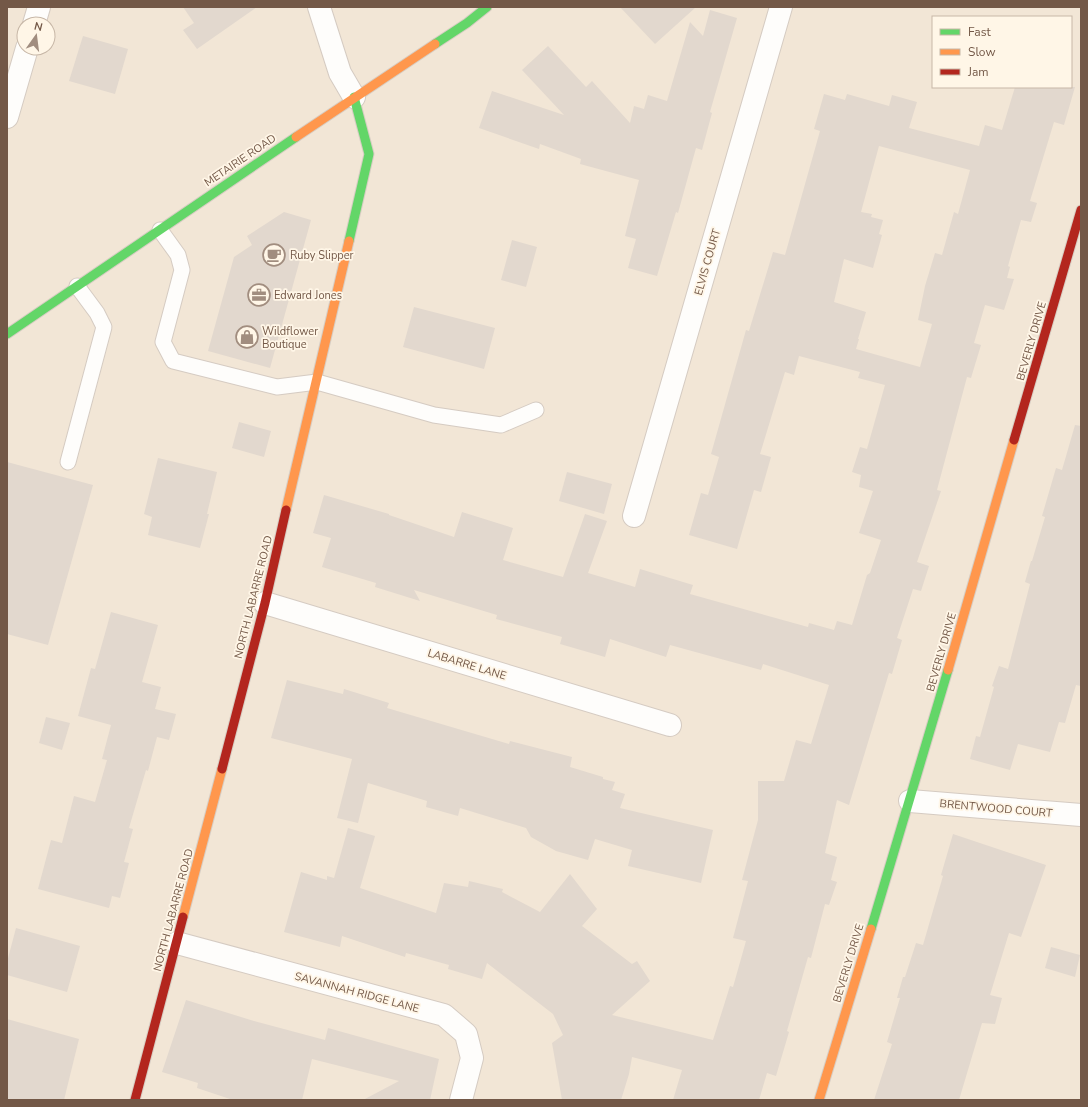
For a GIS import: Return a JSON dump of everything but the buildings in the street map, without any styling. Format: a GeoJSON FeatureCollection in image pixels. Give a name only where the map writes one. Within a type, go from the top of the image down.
{"type":"FeatureCollection","features":[{"type":"Feature","properties":{"kind":"street"},"geometry":{"type":"LineString","coordinates":[[318,7],[340,73],[354,97]]}},
{"type":"Feature","properties":{"kind":"street","name":"METAIRIE ROAD"},"geometry":{"type":"LineString","coordinates":[[7,334],[354,97],[467,24],[486,7]]}},
{"type":"Feature","properties":{"kind":"street","name":"ELVIS COURT"},"geometry":{"type":"LineString","coordinates":[[634,516],[781,7]]}},
{"type":"Feature","properties":{"kind":"street"},"geometry":{"type":"LineString","coordinates":[[7,117],[25,56]]}},
{"type":"Feature","properties":{"kind":"street","name":"NORTH LABARRE ROAD"},"geometry":{"type":"LineString","coordinates":[[135,1100],[265,603],[370,154],[354,97]]}},
{"type":"Feature","properties":{"kind":"street","name":"BEVERLY DRIVE"},"geometry":{"type":"LineString","coordinates":[[819,1100],[910,801],[1081,210]]}},
{"type":"Feature","properties":{"kind":"street","name":"LABARRE LANE"},"geometry":{"type":"LineString","coordinates":[[265,603],[670,725]]}},
{"type":"Feature","properties":{"kind":"street","name":"BRENTWOOD COURT"},"geometry":{"type":"LineString","coordinates":[[910,801],[1081,815]]}},
{"type":"Feature","properties":{"kind":"street","name":"SAVANNAH RIDGE LANE"},"geometry":{"type":"LineString","coordinates":[[177,943],[444,1015],[466,1034],[472,1058],[461,1100]]}},
{"type":"Feature","properties":{"kind":"lane"},"geometry":{"type":"LineString","coordinates":[[160,230],[178,255],[182,270],[163,342],[173,361],[277,387],[317,382],[434,415],[501,425],[536,410]]}},
{"type":"Feature","properties":{"kind":"lane"},"geometry":{"type":"LineString","coordinates":[[68,462],[104,327],[97,313],[77,286]]}},
{"type":"Feature","properties":{"kind":"shaded area"},"geometry":{"type":"Polygon","coordinates":[[[7,7],[1081,7],[1081,1100],[7,1100],[7,7]]]}},
{"type":"Feature","properties":{"kind":"traffic: fast"},"geometry":{"type":"LineString","coordinates":[[435,44],[467,23],[487,7]]}},
{"type":"Feature","properties":{"kind":"traffic: fast"},"geometry":{"type":"LineString","coordinates":[[349,241],[369,154],[354,97]]}},
{"type":"Feature","properties":{"kind":"traffic: fast"},"geometry":{"type":"LineString","coordinates":[[7,334],[296,137]]}},
{"type":"Feature","properties":{"kind":"traffic: fast"},"geometry":{"type":"LineString","coordinates":[[871,929],[948,670]]}},
{"type":"Feature","properties":{"kind":"traffic: slow"},"geometry":{"type":"LineString","coordinates":[[296,137],[435,44]]}},
{"type":"Feature","properties":{"kind":"traffic: slow"},"geometry":{"type":"LineString","coordinates":[[286,510],[349,241]]}},
{"type":"Feature","properties":{"kind":"traffic: slow"},"geometry":{"type":"LineString","coordinates":[[948,670],[1014,440]]}},
{"type":"Feature","properties":{"kind":"traffic: slow"},"geometry":{"type":"LineString","coordinates":[[183,917],[222,769]]}},
{"type":"Feature","properties":{"kind":"traffic: slow"},"geometry":{"type":"LineString","coordinates":[[819,1100],[871,929]]}},
{"type":"Feature","properties":{"kind":"traffic: jam"},"geometry":{"type":"LineString","coordinates":[[1014,440],[1081,210]]}},
{"type":"Feature","properties":{"kind":"traffic: jam"},"geometry":{"type":"LineString","coordinates":[[222,769],[265,603],[286,510]]}},
{"type":"Feature","properties":{"kind":"traffic: jam"},"geometry":{"type":"LineString","coordinates":[[135,1100],[183,917]]}},
{"type":"Feature","properties":{"kind":"place","name":"Ruby Slipper"},"geometry":{"type":"Point","coordinates":[274,255]}},
{"type":"Feature","properties":{"kind":"place","name":"Edward Jones"},"geometry":{"type":"Point","coordinates":[259,295]}},
{"type":"Feature","properties":{"kind":"place","name":"Wildflower Boutique"},"geometry":{"type":"Point","coordinates":[247,337]}}]}
